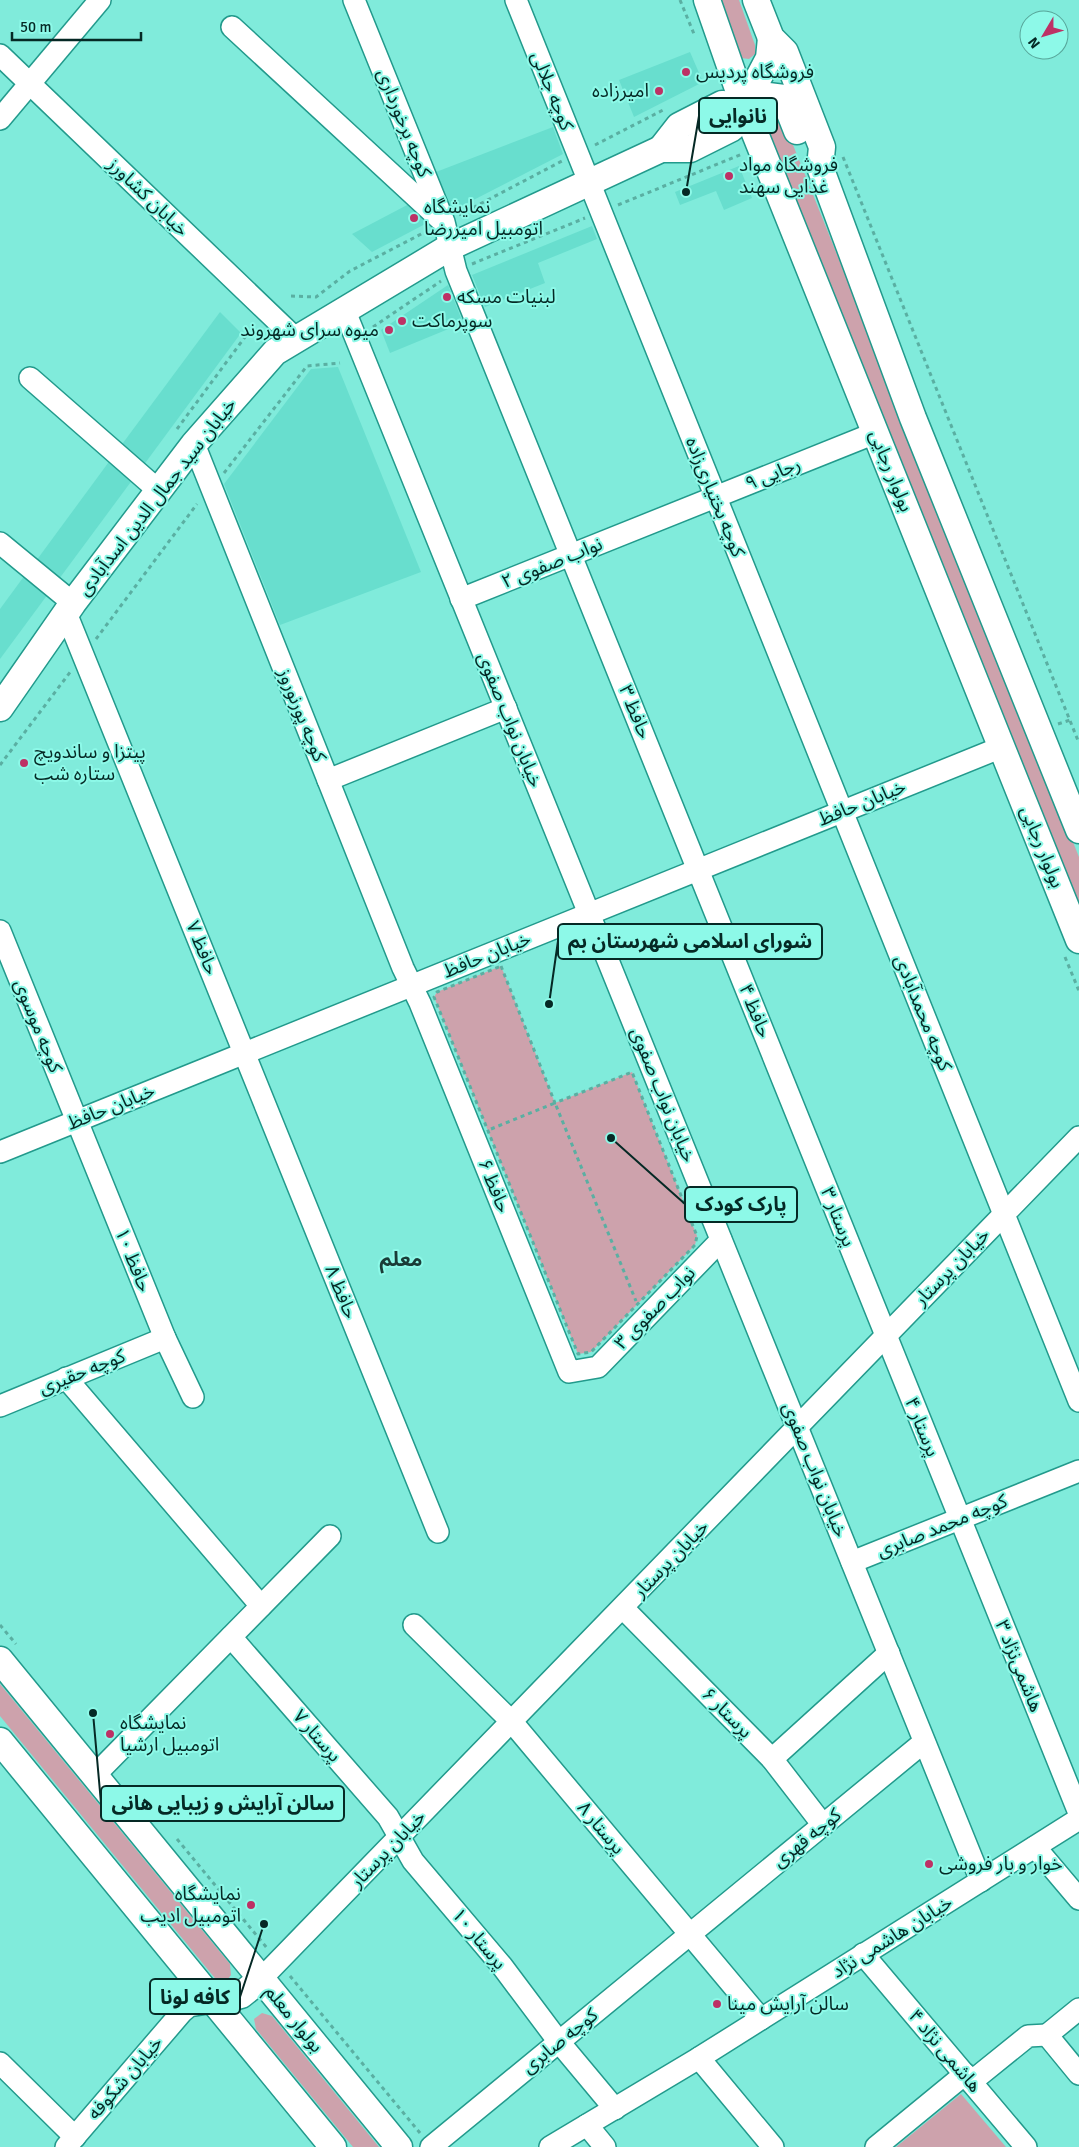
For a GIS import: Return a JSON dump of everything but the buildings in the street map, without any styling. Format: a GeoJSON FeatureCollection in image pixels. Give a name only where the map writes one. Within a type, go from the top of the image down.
{"type":"FeatureCollection","features":[{"type":"Feature","properties":{"kind":"main road","name":"بولوار رجایی"},"geometry":{"type":"LineString","coordinates":[[707,0],[744,106],[1002,747],[1076,924]]}},
{"type":"Feature","properties":{"kind":"main road"},"geometry":{"type":"LineString","coordinates":[[756,0],[771,38],[785,52],[822,147],[820,167]]}},
{"type":"Feature","properties":{"kind":"main road"},"geometry":{"type":"LineString","coordinates":[[744,106],[769,58],[771,38]]}},
{"type":"Feature","properties":{"kind":"main road"},"geometry":{"type":"LineString","coordinates":[[744,106],[768,96],[784,98],[806,153],[820,167],[914,418],[1079,830]]}},
{"type":"Feature","properties":{"kind":"main road","name":"خیابان سید جمال الدین اسدآبادی"},"geometry":{"type":"LineString","coordinates":[[0,708],[70,608],[158,490],[194,444],[275,352],[450,246],[661,149],[678,126],[722,104],[744,106]]}},
{"type":"Feature","properties":{"kind":"main road","name":"بولوار معلم"},"geometry":{"type":"LineString","coordinates":[[9,1653],[95,1775],[270,1970],[399,2147]]}},
{"type":"Feature","properties":{"kind":"main road"},"geometry":{"type":"LineString","coordinates":[[0,1741],[333,2147]]}},
{"type":"Feature","properties":{"kind":"main road"},"geometry":{"type":"LineString","coordinates":[[214,2002],[241,1995],[270,1970]]}},
{"type":"Feature","properties":{"kind":"street"},"geometry":{"type":"LineString","coordinates":[[0,119],[100,0]]}},
{"type":"Feature","properties":{"kind":"street","name":"کوچه برخورداری"},"geometry":{"type":"LineString","coordinates":[[354,0],[571,555]]}},
{"type":"Feature","properties":{"kind":"street","name":"کوچه جلالی"},"geometry":{"type":"LineString","coordinates":[[516,0],[589,183]]}},
{"type":"Feature","properties":{"kind":"street"},"geometry":{"type":"LineString","coordinates":[[232,27],[450,246]]}},
{"type":"Feature","properties":{"kind":"street","name":"خیابان کشاورز"},"geometry":{"type":"LineString","coordinates":[[0,55],[296,339]]}},
{"type":"Feature","properties":{"kind":"street","name":"کوچه بختیاری‌زاده"},"geometry":{"type":"LineString","coordinates":[[589,183],[841,812]]}},
{"type":"Feature","properties":{"kind":"street","name":"خیابان نواب صفوی"},"geometry":{"type":"LineString","coordinates":[[344,309],[981,1881]]}},
{"type":"Feature","properties":{"kind":"street"},"geometry":{"type":"LineString","coordinates":[[30,378],[158,490]]}},
{"type":"Feature","properties":{"kind":"street","name":"رجایی ۹"},"geometry":{"type":"LineString","coordinates":[[643,526],[875,433]]}},
{"type":"Feature","properties":{"kind":"street","name":"کوچه پورنوروز"},"geometry":{"type":"LineString","coordinates":[[194,444],[404,968],[413,985]]}},
{"type":"Feature","properties":{"kind":"street","name":"نواب صفوی ۲"},"geometry":{"type":"LineString","coordinates":[[461,599],[643,526]]}},
{"type":"Feature","properties":{"kind":"street"},"geometry":{"type":"LineString","coordinates":[[0,543],[70,608]]}},
{"type":"Feature","properties":{"kind":"street","name":"حافظ ۳"},"geometry":{"type":"LineString","coordinates":[[571,555],[698,869]]}},
{"type":"Feature","properties":{"kind":"street","name":"حافظ ۷"},"geometry":{"type":"LineString","coordinates":[[70,608],[83,655],[245,1053]]}},
{"type":"Feature","properties":{"kind":"street"},"geometry":{"type":"LineString","coordinates":[[328,780],[506,708]]}},
{"type":"Feature","properties":{"kind":"street","name":"خیابان حافظ"},"geometry":{"type":"LineString","coordinates":[[0,1152],[1002,747]]}},
{"type":"Feature","properties":{"kind":"street","name":"کوچه محمدآبادی"},"geometry":{"type":"LineString","coordinates":[[841,812],[1079,1401]]}},
{"type":"Feature","properties":{"kind":"street","name":"حافظ ۴"},"geometry":{"type":"LineString","coordinates":[[698,869],[790,1098]]}},
{"type":"Feature","properties":{"kind":"street","name":"کوچه موسوی"},"geometry":{"type":"LineString","coordinates":[[0,931],[76,1121]]}},
{"type":"Feature","properties":{"kind":"street","name":"حافظ ۶"},"geometry":{"type":"LineString","coordinates":[[413,985],[481,1133],[569,1372],[584,1369]]}},
{"type":"Feature","properties":{"kind":"street","name":"حافظ ۸"},"geometry":{"type":"LineString","coordinates":[[245,1053],[438,1532]]}},
{"type":"Feature","properties":{"kind":"street","name":"پرستار ۳"},"geometry":{"type":"LineString","coordinates":[[790,1098],[886,1336]]}},
{"type":"Feature","properties":{"kind":"street","name":"حافظ ۱۰"},"geometry":{"type":"LineString","coordinates":[[76,1121],[165,1338],[193,1398]]}},
{"type":"Feature","properties":{"kind":"street","name":"خیابان پرستار"},"geometry":{"type":"LineString","coordinates":[[270,1970],[1079,1137]]}},
{"type":"Feature","properties":{"kind":"street","name":"نواب صفوی ۳"},"geometry":{"type":"LineString","coordinates":[[584,1369],[598,1366],[640,1313],[721,1240]]}},
{"type":"Feature","properties":{"kind":"street","name":"پرستار ۴"},"geometry":{"type":"LineString","coordinates":[[886,1336],[959,1519]]}},
{"type":"Feature","properties":{"kind":"street","name":"کوچه حقیری"},"geometry":{"type":"LineString","coordinates":[[0,1406],[165,1338]]}},
{"type":"Feature","properties":{"kind":"street"},"geometry":{"type":"LineString","coordinates":[[66,1378],[261,1606]]}},
{"type":"Feature","properties":{"kind":"street","name":"کوچه محمد صابری"},"geometry":{"type":"LineString","coordinates":[[852,1562],[1079,1471]]}},
{"type":"Feature","properties":{"kind":"street","name":"هاشمی‌نژاد ۳"},"geometry":{"type":"LineString","coordinates":[[959,1519],[1079,1813]]}},
{"type":"Feature","properties":{"kind":"street"},"geometry":{"type":"LineString","coordinates":[[95,1775],[330,1536]]}},
{"type":"Feature","properties":{"kind":"street","name":"پرستار ۶"},"geometry":{"type":"LineString","coordinates":[[623,1608],[772,1759],[823,1824]]}},
{"type":"Feature","properties":{"kind":"street","name":"پرستار ۸"},"geometry":{"type":"LineString","coordinates":[[414,1625],[512,1722],[761,2019]]}},
{"type":"Feature","properties":{"kind":"street","name":"پرستار ۷"},"geometry":{"type":"LineString","coordinates":[[231,1637],[388,1817],[400,1837]]}},
{"type":"Feature","properties":{"kind":"street"},"geometry":{"type":"LineString","coordinates":[[772,1759],[889,1653]]}},
{"type":"Feature","properties":{"kind":"street","name":"کوچه قهری"},"geometry":{"type":"LineString","coordinates":[[690,1934],[924,1742]]}},
{"type":"Feature","properties":{"kind":"street","name":"خیابان هاشمی نژاد"},"geometry":{"type":"LineString","coordinates":[[550,2147],[761,2019],[1079,1819]]}},
{"type":"Feature","properties":{"kind":"street","name":"پرستار ۱۰"},"geometry":{"type":"LineString","coordinates":[[400,1837],[413,1861],[502,1966],[559,2042],[615,2109]]}},
{"type":"Feature","properties":{"kind":"street"},"geometry":{"type":"LineString","coordinates":[[1035,1847],[1079,1900]]}},
{"type":"Feature","properties":{"kind":"street","name":"کوچه صابری"},"geometry":{"type":"LineString","coordinates":[[431,2147],[690,1934]]}},
{"type":"Feature","properties":{"kind":"street","name":"هاشمی نژاد ۴"},"geometry":{"type":"LineString","coordinates":[[863,1954],[1026,2147]]}},
{"type":"Feature","properties":{"kind":"street","name":"خیابان شکوفه"},"geometry":{"type":"LineString","coordinates":[[71,2142],[182,2012],[189,2006],[214,2002]]}},
{"type":"Feature","properties":{"kind":"street"},"geometry":{"type":"LineString","coordinates":[[876,2147],[1028,2036],[1047,2035],[1079,2009]]}},
{"type":"Feature","properties":{"kind":"street"},"geometry":{"type":"LineString","coordinates":[[1047,2035],[1079,2074]]}},
{"type":"Feature","properties":{"kind":"street"},"geometry":{"type":"LineString","coordinates":[[698,2058],[773,2147]]}},
{"type":"Feature","properties":{"kind":"street"},"geometry":{"type":"LineString","coordinates":[[0,2063],[71,2142]]}},
{"type":"Feature","properties":{"kind":"street"},"geometry":{"type":"LineString","coordinates":[[587,2125],[606,2147]]}},
{"type":"Feature","properties":{"kind":"path"},"geometry":{"type":"LineString","coordinates":[[372,327],[450,246],[577,154],[671,106]]}},
{"type":"Feature","properties":{"kind":"path"},"geometry":{"type":"LineString","coordinates":[[291,296],[316,297],[350,270],[600,212],[742,154]]}},
{"type":"Feature","properties":{"kind":"path"},"geometry":{"type":"LineString","coordinates":[[843,155],[1079,743]]}},
{"type":"Feature","properties":{"kind":"path"},"geometry":{"type":"LineString","coordinates":[[0,765],[211,486],[233,464],[307,366],[340,364]]}},
{"type":"Feature","properties":{"kind":"path"},"geometry":{"type":"LineString","coordinates":[[509,963],[437,992],[434,997],[481,1133],[578,1354],[591,1352],[640,1313],[695,1245],[697,1236],[628,1063]]}},
{"type":"Feature","properties":{"kind":"path"},"geometry":{"type":"LineString","coordinates":[[501,966],[640,1313]]}},
{"type":"Feature","properties":{"kind":"path"},"geometry":{"type":"LineString","coordinates":[[481,1133],[632,1072]]}},
{"type":"Feature","properties":{"kind":"path"},"geometry":{"type":"LineString","coordinates":[[0,1625],[9,1653]]}},
{"type":"Feature","properties":{"kind":"path"},"geometry":{"type":"LineString","coordinates":[[173,1834],[270,1970],[431,2147]]}},
{"type":"Feature","properties":{"kind":"shaded area"},"geometry":{"type":"Polygon","coordinates":[[[717,0],[739,0],[755,45],[755,54],[749,59],[741,58],[717,0]]]}},
{"type":"Feature","properties":{"kind":"shaded area"},"geometry":{"type":"Polygon","coordinates":[[[690,52],[703,82],[634,117],[619,80],[690,52]]]}},
{"type":"Feature","properties":{"kind":"shaded area"},"geometry":{"type":"Polygon","coordinates":[[[760,109],[779,110],[1079,857],[1079,913],[760,117],[760,109]]]}},
{"type":"Feature","properties":{"kind":"shaded area"},"geometry":{"type":"Polygon","coordinates":[[[553,127],[563,154],[452,211],[436,172],[553,127]]]}},
{"type":"Feature","properties":{"kind":"shaded area"},"geometry":{"type":"Polygon","coordinates":[[[739,166],[752,198],[724,210],[716,191],[680,205],[675,192],[739,166]]]}},
{"type":"Feature","properties":{"kind":"shaded area"},"geometry":{"type":"Polygon","coordinates":[[[409,204],[429,222],[372,252],[352,234],[409,204]]]}},
{"type":"Feature","properties":{"kind":"shaded area"},"geometry":{"type":"Polygon","coordinates":[[[592,226],[597,239],[538,263],[545,283],[485,307],[472,275],[592,226]]]}},
{"type":"Feature","properties":{"kind":"shaded area"},"geometry":{"type":"Polygon","coordinates":[[[448,285],[463,323],[390,353],[381,330],[448,285]]]}},
{"type":"Feature","properties":{"kind":"shaded area"},"geometry":{"type":"Polygon","coordinates":[[[220,312],[241,333],[143,466],[120,447],[220,312]]]}},
{"type":"Feature","properties":{"kind":"shaded area"},"geometry":{"type":"Polygon","coordinates":[[[338,367],[421,572],[280,625],[224,484],[311,369],[338,367]]]}},
{"type":"Feature","properties":{"kind":"shaded area"},"geometry":{"type":"Polygon","coordinates":[[[111,459],[133,479],[59,579],[36,561],[111,459]]]}},
{"type":"Feature","properties":{"kind":"shaded area"},"geometry":{"type":"Polygon","coordinates":[[[25,575],[48,594],[0,659],[0,609],[25,575]]]}},
{"type":"Feature","properties":{"kind":"shaded area"},"geometry":{"type":"Polygon","coordinates":[[[501,966],[555,1103],[632,1072],[697,1236],[695,1245],[591,1352],[578,1354],[434,997],[437,992],[501,966]]]}},
{"type":"Feature","properties":{"kind":"shaded area"},"geometry":{"type":"Polygon","coordinates":[[[0,1684],[230,1964],[231,1975],[228,1979],[218,1981],[214,1977],[0,1716],[0,1684]]]}},
{"type":"Feature","properties":{"kind":"shaded area"},"geometry":{"type":"Polygon","coordinates":[[[262,2013],[272,2016],[379,2147],[353,2147],[256,2029],[254,2019],[262,2013]]]}},
{"type":"Feature","properties":{"kind":"shaded area"},"geometry":{"type":"Polygon","coordinates":[[[961,2094],[1006,2147],[896,2147],[961,2094]]]}},
{"type":"Feature","properties":{"kind":"place","name":"فروشگاه پردیس"},"geometry":{"type":"Point","coordinates":[686,72]}},
{"type":"Feature","properties":{"kind":"place","name":"امیرزاده"},"geometry":{"type":"Point","coordinates":[659,91]}},
{"type":"Feature","properties":{"kind":"place","name":"فروشگاه مواد غذایی سهند"},"geometry":{"type":"Point","coordinates":[729,176]}},
{"type":"Feature","properties":{"kind":"place","name":"نانوایی"},"geometry":{"type":"Point","coordinates":[686,192]}},
{"type":"Feature","properties":{"kind":"place","name":"نمایشگاه اتومبیل امیررضا"},"geometry":{"type":"Point","coordinates":[414,218]}},
{"type":"Feature","properties":{"kind":"place","name":"لبنیات مسکه"},"geometry":{"type":"Point","coordinates":[447,297]}},
{"type":"Feature","properties":{"kind":"place","name":"سوپرماکت"},"geometry":{"type":"Point","coordinates":[402,321]}},
{"type":"Feature","properties":{"kind":"place","name":"میوه سرای شهروند"},"geometry":{"type":"Point","coordinates":[389,330]}},
{"type":"Feature","properties":{"kind":"place","name":"پیتزا و ساندویچ ستاره شب"},"geometry":{"type":"Point","coordinates":[24,763]}},
{"type":"Feature","properties":{"kind":"place","name":"شورای اسلامی شهرستان بم"},"geometry":{"type":"Point","coordinates":[549,1004]}},
{"type":"Feature","properties":{"kind":"place","name":"پارک کودک"},"geometry":{"type":"Point","coordinates":[611,1138]}},
{"type":"Feature","properties":{"kind":"place","name":"سالن آرایش و زیبایی هانی"},"geometry":{"type":"Point","coordinates":[93,1713]}},
{"type":"Feature","properties":{"kind":"place","name":"نمایشگاه اتومبیل ارشیا"},"geometry":{"type":"Point","coordinates":[110,1734]}},
{"type":"Feature","properties":{"kind":"place","name":"خوار و بار فروشی"},"geometry":{"type":"Point","coordinates":[929,1864]}},
{"type":"Feature","properties":{"kind":"place","name":"نمایشگاه اتومبیل ادیب"},"geometry":{"type":"Point","coordinates":[251,1905]}},
{"type":"Feature","properties":{"kind":"place","name":"کافه لونا"},"geometry":{"type":"Point","coordinates":[264,1924]}},
{"type":"Feature","properties":{"kind":"place","name":"سالن آرایش مینا"},"geometry":{"type":"Point","coordinates":[717,2004]}},
{"type":"Feature","properties":{"kind":"district","name":"معلم"},"geometry":{"type":"Point","coordinates":[401,1259]}}]}
